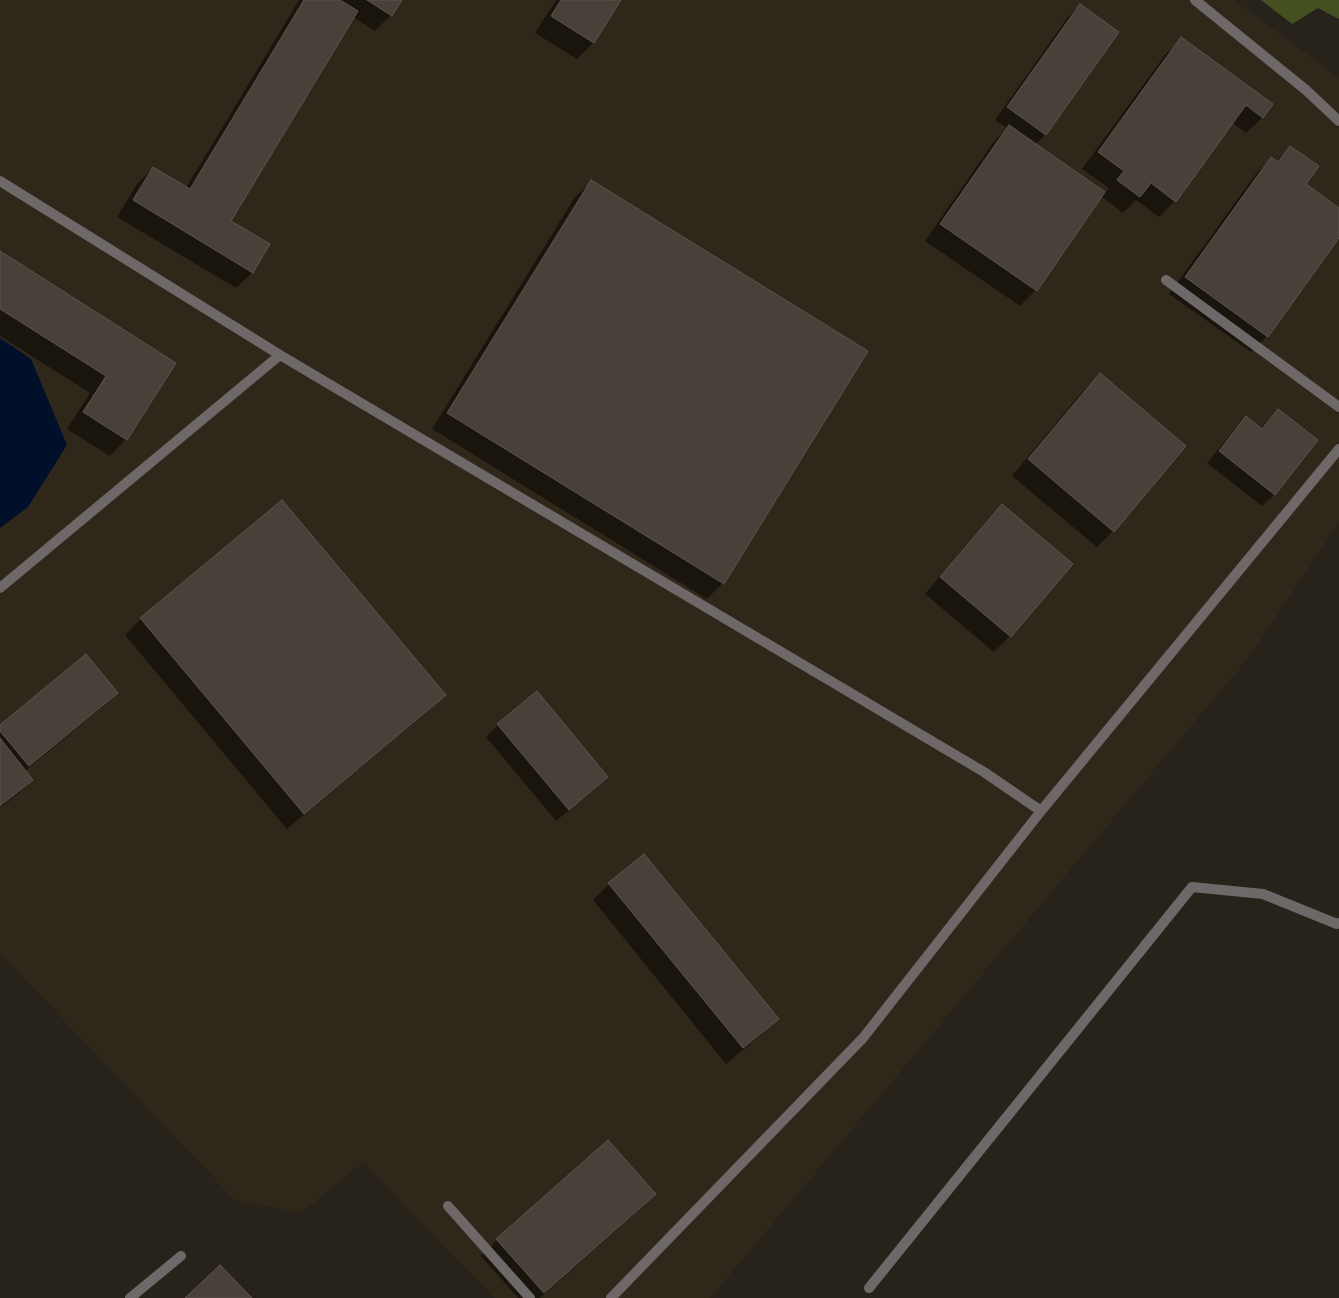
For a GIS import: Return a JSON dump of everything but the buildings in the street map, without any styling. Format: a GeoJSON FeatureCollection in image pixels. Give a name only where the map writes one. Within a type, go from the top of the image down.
{"type":"FeatureCollection","features":[{"type":"Feature","properties":{"kind":"lane"},"geometry":{"type":"LineString","coordinates":[[1195,0],[1306,90],[1339,121]]}},
{"type":"Feature","properties":{"kind":"lane"},"geometry":{"type":"LineString","coordinates":[[0,181],[280,355],[984,772],[1041,811]]}},
{"type":"Feature","properties":{"kind":"lane"},"geometry":{"type":"LineString","coordinates":[[1166,280],[1339,407]]}},
{"type":"Feature","properties":{"kind":"lane"},"geometry":{"type":"LineString","coordinates":[[0,588],[280,355]]}},
{"type":"Feature","properties":{"kind":"lane"},"geometry":{"type":"LineString","coordinates":[[611,1298],[864,1038],[1041,811],[1339,450]]}},
{"type":"Feature","properties":{"kind":"lane"},"geometry":{"type":"LineString","coordinates":[[869,1288],[1192,887],[1263,894],[1337,924],[1339,923]]}},
{"type":"Feature","properties":{"kind":"lane"},"geometry":{"type":"LineString","coordinates":[[448,1206],[530,1298]]}},
{"type":"Feature","properties":{"kind":"lane"},"geometry":{"type":"LineString","coordinates":[[130,1298],[181,1256]]}},
{"type":"Feature","properties":{"kind":"shaded area"},"geometry":{"type":"Polygon","coordinates":[[[0,0],[1234,0],[1339,78],[1339,522],[1249,657],[710,1298],[494,1298],[363,1162],[301,1213],[234,1199],[0,953],[0,0]]]}},
{"type":"Feature","properties":{"kind":"green space"},"geometry":{"type":"Polygon","coordinates":[[[1261,0],[1339,0],[1339,19],[1318,8],[1292,24],[1261,0]]]}},
{"type":"Feature","properties":{"kind":"water"},"geometry":{"type":"Polygon","coordinates":[[[0,338],[31,359],[67,445],[28,507],[0,528],[0,338]]]}}]}
